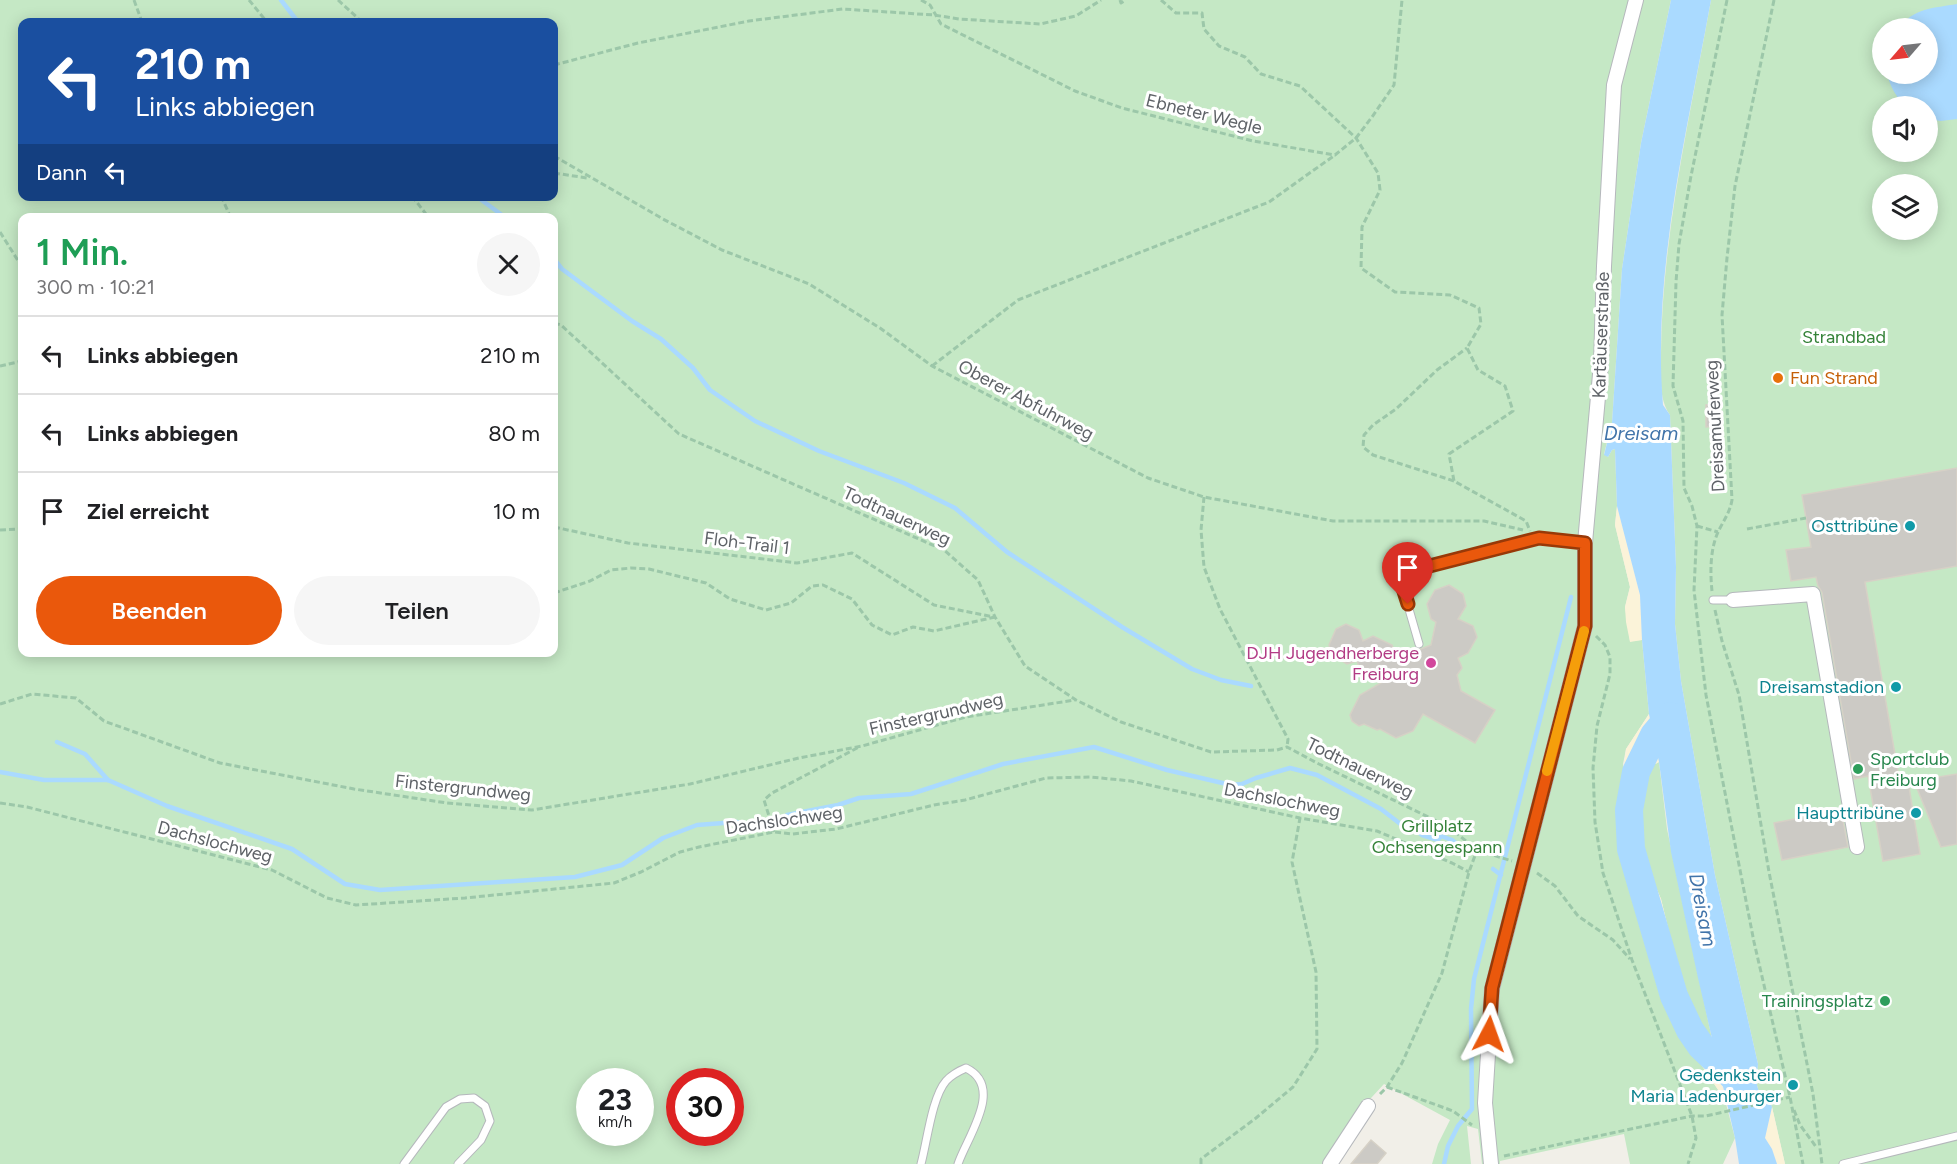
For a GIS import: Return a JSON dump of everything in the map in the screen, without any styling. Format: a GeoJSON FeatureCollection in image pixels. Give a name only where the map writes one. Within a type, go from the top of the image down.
{"type":"FeatureCollection","features":[{"type":"Feature","properties":{"kind":"street","name":"Kartäuserstraße"},"geometry":{"type":"LineString","coordinates":[[1491,1161],[1485,1103],[1492,988],[1520,864],[1585,626],[1585,543],[1601,363],[1614,85],[1636,0]]}},
{"type":"Feature","properties":{"kind":"street"},"geometry":{"type":"LineString","coordinates":[[1733,600],[1816,594],[1857,847]]}},
{"type":"Feature","properties":{"kind":"street"},"geometry":{"type":"LineString","coordinates":[[1330,1164],[1368,1106]]}},
{"type":"Feature","properties":{"kind":"lane"},"geometry":{"type":"LineString","coordinates":[[1530,532],[1539,538]]}},
{"type":"Feature","properties":{"kind":"lane"},"geometry":{"type":"LineString","coordinates":[[1419,644],[1402,585],[1406,572],[1539,538],[1585,543]]}},
{"type":"Feature","properties":{"kind":"lane"},"geometry":{"type":"LineString","coordinates":[[1713,600],[1733,600]]}},
{"type":"Feature","properties":{"kind":"lane"},"geometry":{"type":"LineString","coordinates":[[921,1164],[936,1100],[945,1082],[956,1072],[966,1068],[975,1072],[984,1091],[982,1109],[958,1164]]}},
{"type":"Feature","properties":{"kind":"lane"},"geometry":{"type":"LineString","coordinates":[[404,1164],[446,1107],[460,1099],[474,1098],[485,1107],[490,1121],[482,1140],[458,1164]]}},
{"type":"Feature","properties":{"kind":"lane"},"geometry":{"type":"LineString","coordinates":[[1843,1164],[1957,1136]]}},
{"type":"Feature","properties":{"kind":"path"},"geometry":{"type":"LineString","coordinates":[[134,0],[140,18]]}},
{"type":"Feature","properties":{"kind":"path"},"geometry":{"type":"LineString","coordinates":[[249,0],[264,18]]}},
{"type":"Feature","properties":{"kind":"path"},"geometry":{"type":"LineString","coordinates":[[338,0],[358,18]]}},
{"type":"Feature","properties":{"kind":"path","name":"Ebneter Wegle"},"geometry":{"type":"LineString","coordinates":[[921,0],[930,5],[941,24],[1075,91],[1122,108],[1253,141],[1335,154]]}},
{"type":"Feature","properties":{"kind":"path"},"geometry":{"type":"LineString","coordinates":[[558,64],[638,43],[749,21],[843,9],[1040,24],[1076,16],[1101,0]]}},
{"type":"Feature","properties":{"kind":"path"},"geometry":{"type":"LineString","coordinates":[[1120,0],[1122,3],[1126,0]]}},
{"type":"Feature","properties":{"kind":"path"},"geometry":{"type":"LineString","coordinates":[[1161,0],[1176,13],[1202,13],[1204,29],[1219,46],[1245,57],[1261,74],[1300,86],[1356,138],[1378,173],[1380,190],[1362,227],[1361,268],[1395,292],[1450,295],[1479,308],[1481,324],[1467,348],[1437,370],[1396,410],[1373,425],[1364,435],[1363,447],[1372,455],[1454,481],[1526,521],[1530,532]]}},
{"type":"Feature","properties":{"kind":"path"},"geometry":{"type":"LineString","coordinates":[[932,366],[1018,300],[1269,202],[1356,138],[1394,85],[1402,0]]}},
{"type":"Feature","properties":{"kind":"path"},"geometry":{"type":"LineString","coordinates":[[1727,0],[1713,81],[1691,176],[1679,244],[1672,376],[1683,421],[1687,482],[1697,526],[1694,590],[1706,696],[1754,942],[1788,1098],[1800,1125],[1819,1150]]}},
{"type":"Feature","properties":{"kind":"path","name":"Dreisamuferweg"},"geometry":{"type":"LineString","coordinates":[[1774,0],[1735,186],[1727,258],[1722,315],[1732,500],[1731,511],[1718,532],[1710,577],[1722,641],[1741,705],[1769,872],[1813,1094],[1822,1164]]}},
{"type":"Feature","properties":{"kind":"path"},"geometry":{"type":"LineString","coordinates":[[1701,129],[1706,130]]}},
{"type":"Feature","properties":{"kind":"path"},"geometry":{"type":"LineString","coordinates":[[1696,154],[1702,155]]}},
{"type":"Feature","properties":{"kind":"path","name":"Oberer Abfuhrweg"},"geometry":{"type":"LineString","coordinates":[[558,158],[722,250],[809,284],[880,328],[932,366],[1148,478],[1204,497],[1333,521],[1484,521],[1530,532]]}},
{"type":"Feature","properties":{"kind":"path"},"geometry":{"type":"LineString","coordinates":[[558,174],[590,178]]}},
{"type":"Feature","properties":{"kind":"path"},"geometry":{"type":"LineString","coordinates":[[1691,176],[1698,177]]}},
{"type":"Feature","properties":{"kind":"path"},"geometry":{"type":"LineString","coordinates":[[1687,200],[1694,201]]}},
{"type":"Feature","properties":{"kind":"path"},"geometry":{"type":"LineString","coordinates":[[416,201],[425,213]]}},
{"type":"Feature","properties":{"kind":"path"},"geometry":{"type":"LineString","coordinates":[[0,232],[18,261]]}},
{"type":"Feature","properties":{"kind":"path"},"geometry":{"type":"LineString","coordinates":[[1679,244],[1687,245]]}},
{"type":"Feature","properties":{"kind":"path"},"geometry":{"type":"LineString","coordinates":[[1676,282],[1683,284]]}},
{"type":"Feature","properties":{"kind":"path","name":"Todtnauerweg"},"geometry":{"type":"LineString","coordinates":[[558,324],[679,434],[944,550],[978,579],[994,617],[1025,666],[1076,700],[1121,722],[1211,752],[1277,750],[1287,747],[1449,827],[1477,850]]}},
{"type":"Feature","properties":{"kind":"path"},"geometry":{"type":"LineString","coordinates":[[1674,327],[1679,327]]}},
{"type":"Feature","properties":{"kind":"path"},"geometry":{"type":"LineString","coordinates":[[1454,481],[1449,454],[1513,411],[1505,386],[1478,370],[1467,348]]}},
{"type":"Feature","properties":{"kind":"path"},"geometry":{"type":"LineString","coordinates":[[1672,358],[1679,358]]}},
{"type":"Feature","properties":{"kind":"path"},"geometry":{"type":"LineString","coordinates":[[0,366],[18,362]]}},
{"type":"Feature","properties":{"kind":"path"},"geometry":{"type":"LineString","coordinates":[[1672,376],[1679,377]]}},
{"type":"Feature","properties":{"kind":"path"},"geometry":{"type":"LineString","coordinates":[[1678,405],[1683,404]]}},
{"type":"Feature","properties":{"kind":"path"},"geometry":{"type":"LineString","coordinates":[[1204,497],[1201,530],[1204,567],[1220,609],[1288,739],[1287,747]]}},
{"type":"Feature","properties":{"kind":"path"},"geometry":{"type":"LineString","coordinates":[[1747,529],[1806,518]]}},
{"type":"Feature","properties":{"kind":"path"},"geometry":{"type":"LineString","coordinates":[[1697,526],[1718,532]]}},
{"type":"Feature","properties":{"kind":"path","name":"Floh-Trail 1"},"geometry":{"type":"LineString","coordinates":[[558,528],[628,543],[797,563],[852,553],[934,605],[994,617]]}},
{"type":"Feature","properties":{"kind":"path"},"geometry":{"type":"LineString","coordinates":[[0,530],[18,529]]}},
{"type":"Feature","properties":{"kind":"path"},"geometry":{"type":"LineString","coordinates":[[558,590],[590,581],[611,570],[649,569],[706,583],[730,599],[766,610],[791,603],[812,586],[824,585],[852,599],[872,626],[892,635],[913,627],[934,631],[994,617]]}},
{"type":"Feature","properties":{"kind":"path"},"geometry":{"type":"LineString","coordinates":[[1585,626],[1605,645],[1610,657],[1611,674],[1598,726],[1594,758],[1595,822],[1603,873],[1632,960],[1692,1116],[1696,1138],[1688,1164]]}},
{"type":"Feature","properties":{"kind":"path","name":"Finstergrundweg"},"geometry":{"type":"LineString","coordinates":[[0,704],[32,694],[76,698],[104,721],[220,763],[377,793],[447,803],[532,810],[690,784],[799,758],[862,746],[966,717],[1076,700]]}},
{"type":"Feature","properties":{"kind":"path"},"geometry":{"type":"LineString","coordinates":[[774,832],[764,800],[772,793],[862,746]]}},
{"type":"Feature","properties":{"kind":"path","name":"Dachslochweg"},"geometry":{"type":"LineString","coordinates":[[0,803],[27,807],[272,870],[327,898],[356,905],[465,898],[614,883],[680,852],[774,832],[792,834],[836,829],[934,805],[965,800],[1046,778],[1090,777],[1131,781],[1300,818],[1377,831],[1469,872]]}},
{"type":"Feature","properties":{"kind":"path"},"geometry":{"type":"LineString","coordinates":[[1201,1164],[1201,1159],[1293,1088],[1317,1049],[1316,972],[1292,862],[1300,818]]}},
{"type":"Feature","properties":{"kind":"path"},"geometry":{"type":"LineString","coordinates":[[1368,1106],[1387,1087],[1402,1063],[1442,973],[1477,850],[1520,864],[1555,886],[1578,916],[1613,940],[1632,960]]}},
{"type":"Feature","properties":{"kind":"path"},"geometry":{"type":"LineString","coordinates":[[1387,1087],[1453,1111],[1476,1127],[1487,1127]]}},
{"type":"Feature","properties":{"kind":"path"},"geometry":{"type":"LineString","coordinates":[[1491,1161],[1692,1116],[1706,1116],[1788,1098]]}},
{"type":"Feature","properties":{"kind":"path"},"geometry":{"type":"LineString","coordinates":[[1791,1103],[1803,1164]]}},
{"type":"Feature","properties":{"kind":"green space","name":"Grillplatz Ochsengespann"},"geometry":{"type":"Polygon","coordinates":[[[0,0],[1671,0],[1641,143],[1622,269],[1612,423],[1604,454],[1608,457],[1615,449],[1617,506],[1615,525],[1630,587],[1625,607],[1630,641],[1642,640],[1649,714],[1626,749],[1623,764],[1644,920],[1659,979],[1679,1032],[1725,1100],[1735,1138],[1723,1164],[1630,1164],[1624,1134],[1500,1161],[1500,1164],[1482,1164],[1478,1129],[1467,1126],[1471,1164],[1432,1164],[1438,1144],[1450,1120],[1384,1084],[1359,1111],[1323,1164],[0,1164],[0,0]]]}},
{"type":"Feature","properties":{"kind":"green space","name":"Strandbad"},"geometry":{"type":"Polygon","coordinates":[[[1711,0],[1957,0],[1957,1164],[1785,1164],[1772,1107],[1767,1096],[1759,1092],[1756,1082],[1758,1064],[1715,875],[1681,681],[1675,624],[1676,567],[1670,415],[1661,386],[1661,353],[1666,264],[1678,176],[1711,0]]]}},
{"type":"Feature","properties":{"kind":"green space"},"geometry":{"type":"Polygon","coordinates":[[[1659,762],[1667,829],[1712,1039],[1704,1039],[1682,985],[1661,899],[1640,850],[1638,801],[1644,770],[1659,762]]]}},
{"type":"Feature","properties":{"kind":"sand"},"geometry":{"type":"Polygon","coordinates":[[[1617,506],[1640,595],[1642,640],[1630,642],[1625,607],[1630,587],[1615,525],[1617,506]]]}},
{"type":"Feature","properties":{"kind":"sand"},"geometry":{"type":"Polygon","coordinates":[[[1649,714],[1659,762],[1644,770],[1638,801],[1640,850],[1661,899],[1682,985],[1704,1038],[1712,1039],[1725,1100],[1679,1032],[1659,979],[1623,835],[1621,788],[1626,749],[1649,714]]]}},
{"type":"Feature","properties":{"kind":"sand"},"geometry":{"type":"Polygon","coordinates":[[[1772,1107],[1785,1164],[1777,1164],[1765,1138],[1772,1107]]]}},
{"type":"Feature","properties":{"kind":"water","name":"Dreisam"},"geometry":{"type":"Polygon","coordinates":[[[1671,0],[1711,0],[1682,151],[1662,303],[1663,405],[1670,415],[1676,567],[1675,624],[1681,681],[1715,875],[1758,1064],[1756,1082],[1759,1092],[1767,1096],[1772,1107],[1765,1138],[1777,1164],[1739,1164],[1671,852],[1659,762],[1649,714],[1640,595],[1617,506],[1615,449],[1608,457],[1604,455],[1612,423],[1622,269],[1641,143],[1671,0]]]}},
{"type":"Feature","properties":{"kind":"water"},"geometry":{"type":"Polygon","coordinates":[[[1957,4],[1957,119],[1938,121],[1938,96],[1897,96],[1890,84],[1938,84],[1938,18],[1909,18],[1932,8],[1957,4]]]}},
{"type":"Feature","properties":{"kind":"building"},"geometry":{"type":"Polygon","coordinates":[[[1719,404],[1720,426],[1706,427],[1706,405],[1719,404]]]}},
{"type":"Feature","properties":{"kind":"building"},"geometry":{"type":"Polygon","coordinates":[[[1957,468],[1957,566],[1865,582],[1900,783],[1908,781],[1920,854],[1883,861],[1868,776],[1854,779],[1822,592],[1816,577],[1791,581],[1786,550],[1811,547],[1802,495],[1957,468]]]}},
{"type":"Feature","properties":{"kind":"building","name":"DJH Jugendherberge Freiburg"},"geometry":{"type":"Polygon","coordinates":[[[1449,585],[1463,594],[1466,606],[1458,619],[1473,626],[1477,637],[1468,653],[1458,658],[1462,668],[1457,675],[1461,691],[1495,710],[1475,743],[1423,714],[1413,731],[1396,738],[1380,729],[1377,730],[1364,724],[1359,726],[1352,721],[1350,715],[1360,695],[1381,683],[1361,672],[1357,661],[1347,664],[1332,655],[1329,645],[1336,629],[1346,624],[1359,630],[1363,641],[1373,636],[1392,645],[1396,655],[1421,649],[1431,645],[1436,622],[1431,619],[1427,604],[1435,590],[1449,585]]]}},
{"type":"Feature","properties":{"kind":"building"},"geometry":{"type":"Polygon","coordinates":[[[1957,774],[1957,844],[1941,847],[1914,781],[1957,774]]]}},
{"type":"Feature","properties":{"kind":"building"},"geometry":{"type":"Polygon","coordinates":[[[1841,810],[1848,847],[1782,860],[1774,823],[1841,810]]]}},
{"type":"Feature","properties":{"kind":"building"},"geometry":{"type":"Polygon","coordinates":[[[1371,1140],[1386,1153],[1377,1164],[1351,1164],[1371,1140]]]}},
{"type":"Feature","properties":{"kind":"waterway"},"geometry":{"type":"LineString","coordinates":[[281,0],[295,18]]}},
{"type":"Feature","properties":{"kind":"waterway"},"geometry":{"type":"LineString","coordinates":[[483,201],[499,213]]}},
{"type":"Feature","properties":{"kind":"waterway"},"geometry":{"type":"LineString","coordinates":[[558,264],[632,321],[661,339],[693,368],[710,390],[755,421],[819,451],[904,483],[955,508],[1007,552],[1122,627],[1192,669],[1221,680],[1251,686]]}},
{"type":"Feature","properties":{"kind":"waterway"},"geometry":{"type":"LineString","coordinates":[[1444,1164],[1448,1146],[1458,1126],[1472,1109],[1471,1009],[1474,979],[1571,597]]}},
{"type":"Feature","properties":{"kind":"waterway"},"geometry":{"type":"LineString","coordinates":[[1670,716],[1654,735],[1636,772],[1629,810],[1631,849],[1674,996],[1690,1030],[1701,1046],[1743,1086]]}},
{"type":"Feature","properties":{"kind":"waterway"},"geometry":{"type":"LineString","coordinates":[[57,742],[85,754],[108,780]]}},
{"type":"Feature","properties":{"kind":"waterway"},"geometry":{"type":"LineString","coordinates":[[787,815],[838,805],[859,798],[911,794],[1003,764],[1094,747],[1167,770],[1231,785],[1242,784],[1290,768],[1317,775],[1381,809],[1403,826],[1413,828],[1422,835],[1438,840],[1441,836],[1461,847]]}},
{"type":"Feature","properties":{"kind":"waterway"},"geometry":{"type":"LineString","coordinates":[[0,772],[44,780],[108,780],[167,806],[292,849],[345,884],[380,890],[575,877],[622,865],[663,838],[697,825],[737,822]]}},
{"type":"Feature","properties":{"kind":"waterway"},"geometry":{"type":"LineString","coordinates":[[1493,869],[1501,875]]}},
{"type":"Feature","properties":{"kind":"slow traffic"},"geometry":{"type":"LineString","coordinates":[[1547,771],[1584,631]]}},
{"type":"Feature","properties":{"kind":"place","name":"Fun Strand"},"geometry":{"type":"Point","coordinates":[1778,378]}},
{"type":"Feature","properties":{"kind":"place","name":"Osttribüne"},"geometry":{"type":"Point","coordinates":[1910,526]}},
{"type":"Feature","properties":{"kind":"place","name":"DJH Jugendherberge Freiburg"},"geometry":{"type":"Point","coordinates":[1431,663]}},
{"type":"Feature","properties":{"kind":"place","name":"Dreisamstadion"},"geometry":{"type":"Point","coordinates":[1896,687]}},
{"type":"Feature","properties":{"kind":"place","name":"Sportclub Freiburg"},"geometry":{"type":"Point","coordinates":[1858,769]}},
{"type":"Feature","properties":{"kind":"place","name":"Haupttribüne"},"geometry":{"type":"Point","coordinates":[1916,813]}},
{"type":"Feature","properties":{"kind":"place","name":"Trainingsplatz"},"geometry":{"type":"Point","coordinates":[1885,1001]}},
{"type":"Feature","properties":{"kind":"place","name":"Gedenkstein Maria Ladenburger"},"geometry":{"type":"Point","coordinates":[1793,1085]}},
{"type":"Feature","properties":{"kind":"route"},"geometry":{"type":"LineString","coordinates":[[1408,604],[1402,585],[1406,572],[1539,538],[1585,543],[1585,626],[1492,988],[1489,1034]]}}]}
